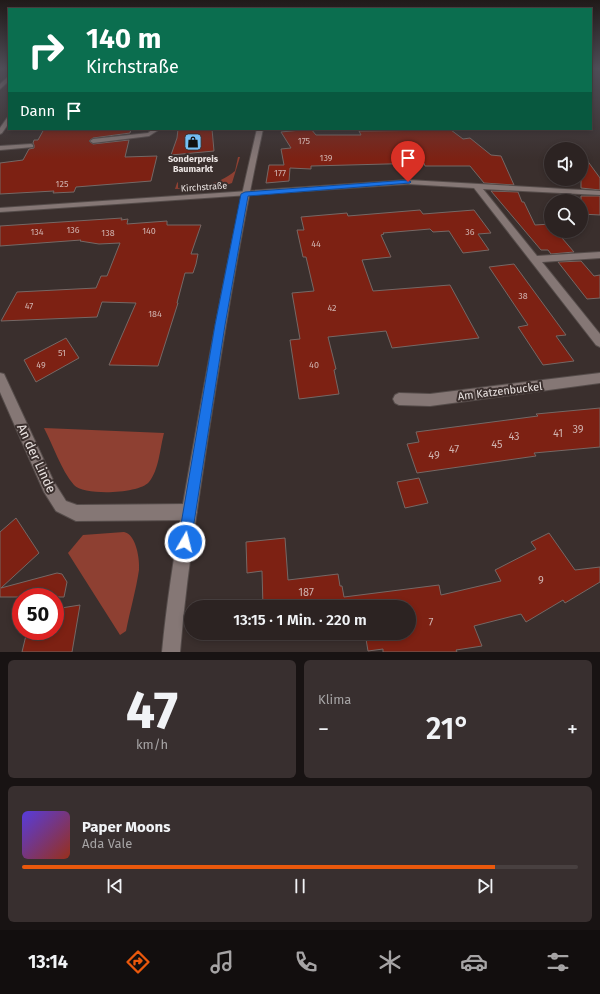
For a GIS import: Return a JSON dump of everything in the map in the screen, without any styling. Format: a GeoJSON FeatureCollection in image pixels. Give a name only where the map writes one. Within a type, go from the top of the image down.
{"type":"FeatureCollection","features":[{"type":"Feature","properties":{"kind":"street"},"geometry":{"type":"LineString","coordinates":[[171,652],[174,616],[189,512],[220,325],[245,194],[260,130]]}},
{"type":"Feature","properties":{"kind":"street","name":"Kirchstraße"},"geometry":{"type":"LineString","coordinates":[[0,210],[245,194],[397,182],[476,185],[600,193]]}},
{"type":"Feature","properties":{"kind":"street"},"geometry":{"type":"LineString","coordinates":[[476,185],[600,342]]}},
{"type":"Feature","properties":{"kind":"street"},"geometry":{"type":"LineString","coordinates":[[535,259],[600,255]]}},
{"type":"Feature","properties":{"kind":"street","name":"An der Linde"},"geometry":{"type":"LineString","coordinates":[[0,378],[49,487],[61,506],[76,513],[189,512]]}},
{"type":"Feature","properties":{"kind":"street","name":"Am Katzenbuckel"},"geometry":{"type":"LineString","coordinates":[[399,399],[430,400],[600,378]]}},
{"type":"Feature","properties":{"kind":"lane"},"geometry":{"type":"LineString","coordinates":[[0,132],[8,121]]}},
{"type":"Feature","properties":{"kind":"lane"},"geometry":{"type":"LineString","coordinates":[[93,141],[149,134],[155,130]]}},
{"type":"Feature","properties":{"kind":"lane"},"geometry":{"type":"LineString","coordinates":[[0,148],[31,146]]}},
{"type":"Feature","properties":{"kind":"shaded area"},"geometry":{"type":"Polygon","coordinates":[[[238,157],[240,157],[232,183],[223,186],[175,189],[178,182],[178,188],[201,186],[221,180],[235,171],[238,157]]]}},
{"type":"Feature","properties":{"kind":"shaded area"},"geometry":{"type":"Polygon","coordinates":[[[44,428],[164,433],[157,465],[149,482],[143,486],[124,491],[99,492],[80,489],[74,485],[61,465],[44,428]]]}},
{"type":"Feature","properties":{"kind":"shaded area"},"geometry":{"type":"Polygon","coordinates":[[[124,532],[132,537],[134,542],[138,554],[139,570],[126,631],[120,635],[68,553],[83,535],[124,532]]]}},
{"type":"Feature","properties":{"kind":"building"},"geometry":{"type":"Polygon","coordinates":[[[43,130],[131,130],[130,133],[93,138],[89,141],[93,144],[129,140],[125,157],[157,156],[151,181],[76,187],[74,192],[53,193],[54,191],[0,194],[0,163],[23,160],[29,149],[34,148],[34,140],[38,140],[43,130]]]}},
{"type":"Feature","properties":{"kind":"building","name":"Sonderpreis Baumarkt"},"geometry":{"type":"Polygon","coordinates":[[[178,130],[212,130],[214,151],[171,155],[177,138],[178,130]]]}},
{"type":"Feature","properties":{"kind":"building"},"geometry":{"type":"Polygon","coordinates":[[[312,130],[316,135],[361,135],[359,131],[451,130],[463,139],[470,138],[491,155],[501,156],[514,185],[484,183],[470,166],[425,166],[424,163],[311,166],[311,169],[290,168],[289,181],[266,183],[269,165],[284,165],[281,149],[291,148],[281,132],[312,130]]]}},
{"type":"Feature","properties":{"kind":"building"},"geometry":{"type":"Polygon","coordinates":[[[588,162],[600,178],[600,190],[581,188],[581,186],[588,186],[588,162]]]}},
{"type":"Feature","properties":{"kind":"building"},"geometry":{"type":"Polygon","coordinates":[[[491,191],[518,192],[535,225],[544,224],[544,238],[562,238],[574,252],[551,254],[548,250],[541,250],[491,191]]]}},
{"type":"Feature","properties":{"kind":"building"},"geometry":{"type":"Polygon","coordinates":[[[588,196],[600,196],[600,215],[588,214],[588,196]]]}},
{"type":"Feature","properties":{"kind":"building"},"geometry":{"type":"Polygon","coordinates":[[[420,210],[423,214],[474,210],[491,233],[478,234],[489,250],[463,253],[449,231],[433,232],[430,229],[383,233],[384,234],[381,235],[391,257],[362,260],[373,291],[450,285],[479,338],[392,348],[386,331],[328,337],[336,369],[334,370],[339,394],[299,399],[290,340],[300,339],[292,293],[314,291],[306,257],[303,257],[297,230],[304,230],[301,217],[347,213],[348,216],[420,210]]]}},
{"type":"Feature","properties":{"kind":"building"},"geometry":{"type":"Polygon","coordinates":[[[122,218],[121,220],[128,219],[127,224],[167,221],[167,225],[201,225],[191,254],[198,254],[196,264],[193,273],[185,273],[178,303],[158,366],[109,365],[136,303],[102,302],[97,317],[1,321],[17,292],[96,288],[101,276],[107,276],[120,243],[99,244],[80,241],[81,240],[0,246],[0,226],[122,218]]]}},
{"type":"Feature","properties":{"kind":"building"},"geometry":{"type":"Polygon","coordinates":[[[581,261],[594,276],[600,275],[600,298],[587,299],[558,262],[581,261]]]}},
{"type":"Feature","properties":{"kind":"building"},"geometry":{"type":"Polygon","coordinates":[[[514,264],[566,335],[556,336],[574,361],[543,365],[518,327],[528,325],[489,267],[514,264]]]}},
{"type":"Feature","properties":{"kind":"building"},"geometry":{"type":"Polygon","coordinates":[[[66,338],[79,358],[36,382],[24,360],[66,338]]]}},
{"type":"Feature","properties":{"kind":"building"},"geometry":{"type":"Polygon","coordinates":[[[600,408],[600,447],[534,453],[536,456],[417,473],[407,444],[419,442],[416,432],[538,416],[536,414],[600,408]]]}},
{"type":"Feature","properties":{"kind":"building"},"geometry":{"type":"Polygon","coordinates":[[[419,478],[428,503],[405,508],[397,482],[419,478]]]}},
{"type":"Feature","properties":{"kind":"building"},"geometry":{"type":"Polygon","coordinates":[[[16,518],[39,553],[1,588],[57,573],[62,574],[67,582],[64,597],[64,588],[12,588],[12,597],[0,597],[0,532],[16,518]]]}},
{"type":"Feature","properties":{"kind":"building"},"geometry":{"type":"Polygon","coordinates":[[[549,533],[575,570],[600,567],[600,582],[565,603],[563,600],[526,622],[521,614],[474,626],[482,646],[456,650],[457,652],[383,652],[383,649],[368,651],[366,640],[416,640],[416,600],[263,600],[262,571],[247,573],[246,542],[285,538],[288,580],[338,574],[344,597],[439,585],[441,595],[501,581],[495,570],[536,549],[531,542],[549,533]]]}},
{"type":"Feature","properties":{"kind":"building"},"geometry":{"type":"Polygon","coordinates":[[[80,605],[72,652],[22,652],[25,640],[64,640],[64,608],[80,605]]]}},
{"type":"Feature","properties":{"kind":"place","name":"Sonderpreis Baumarkt"},"geometry":{"type":"Point","coordinates":[193,142]}},
{"type":"Feature","properties":{"kind":"route"},"geometry":{"type":"LineString","coordinates":[[185,542],[220,325],[245,194],[408,182]]}}]}
